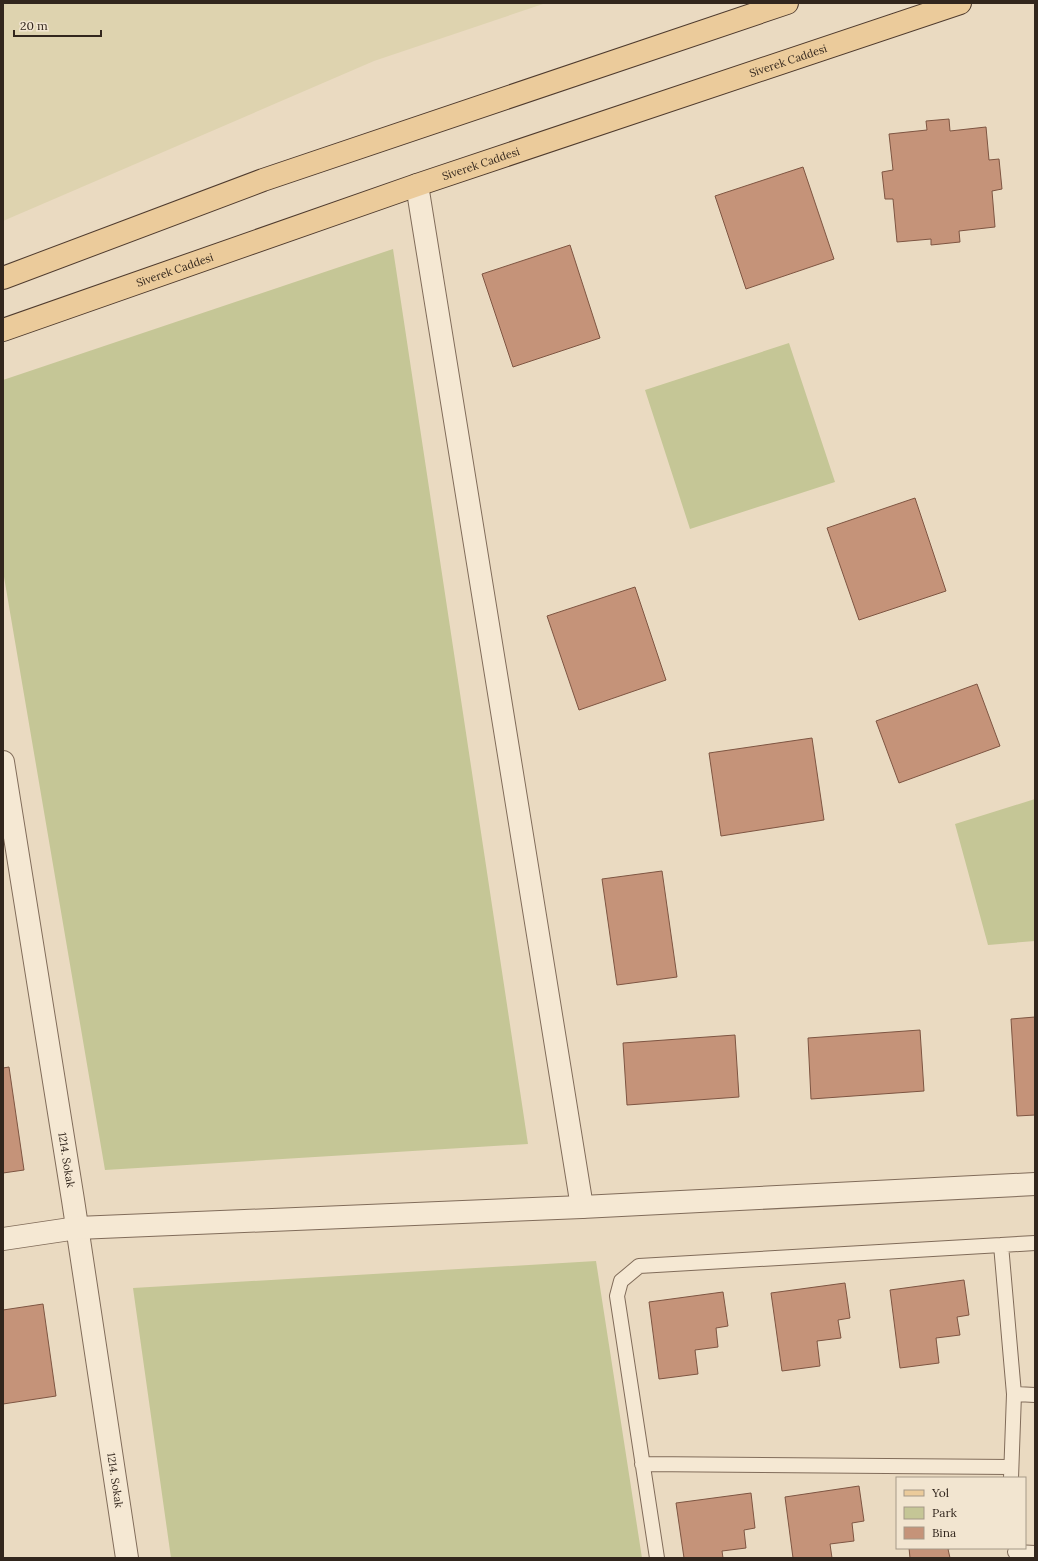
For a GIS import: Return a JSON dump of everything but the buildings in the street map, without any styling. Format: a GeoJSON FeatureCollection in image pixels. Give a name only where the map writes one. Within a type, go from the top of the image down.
{"type":"FeatureCollection","features":[{"type":"Feature","properties":{"kind":"main road"},"geometry":{"type":"LineString","coordinates":[[3,278],[263,180],[787,3]]}},
{"type":"Feature","properties":{"kind":"main road","name":"Siverek Caddesi"},"geometry":{"type":"LineString","coordinates":[[3,330],[417,185],[960,3]]}},
{"type":"Feature","properties":{"kind":"street"},"geometry":{"type":"LineString","coordinates":[[417,185],[582,1207]]}},
{"type":"Feature","properties":{"kind":"street","name":"1214. Sokak"},"geometry":{"type":"LineString","coordinates":[[3,762],[77,1228],[127,1558]]}},
{"type":"Feature","properties":{"kind":"street"},"geometry":{"type":"LineString","coordinates":[[3,1239],[77,1228],[582,1207],[1035,1184]]}},
{"type":"Feature","properties":{"kind":"lane"},"geometry":{"type":"LineString","coordinates":[[657,1558],[617,1296],[621,1281],[639,1266],[1035,1243]]}},
{"type":"Feature","properties":{"kind":"lane"},"geometry":{"type":"LineString","coordinates":[[642,1464],[1010,1473],[1014,1394],[1001,1245]]}},
{"type":"Feature","properties":{"kind":"lane"},"geometry":{"type":"LineString","coordinates":[[1014,1394],[1035,1395]]}},
{"type":"Feature","properties":{"kind":"lane"},"geometry":{"type":"LineString","coordinates":[[1015,1553],[1035,1553]]}},
{"type":"Feature","properties":{"kind":"shaded area"},"geometry":{"type":"Polygon","coordinates":[[[3,3],[546,3],[374,61],[3,221],[3,3]]]}},
{"type":"Feature","properties":{"kind":"green space"},"geometry":{"type":"Polygon","coordinates":[[[393,249],[528,1144],[105,1170],[3,571],[3,380],[393,249]]]}},
{"type":"Feature","properties":{"kind":"green space"},"geometry":{"type":"Polygon","coordinates":[[[789,343],[835,482],[690,529],[645,390],[789,343]]]}},
{"type":"Feature","properties":{"kind":"green space"},"geometry":{"type":"Polygon","coordinates":[[[1035,799],[1035,941],[988,945],[955,824],[1035,799]]]}},
{"type":"Feature","properties":{"kind":"green space"},"geometry":{"type":"Polygon","coordinates":[[[596,1261],[642,1558],[171,1558],[133,1288],[596,1261]]]}}]}
